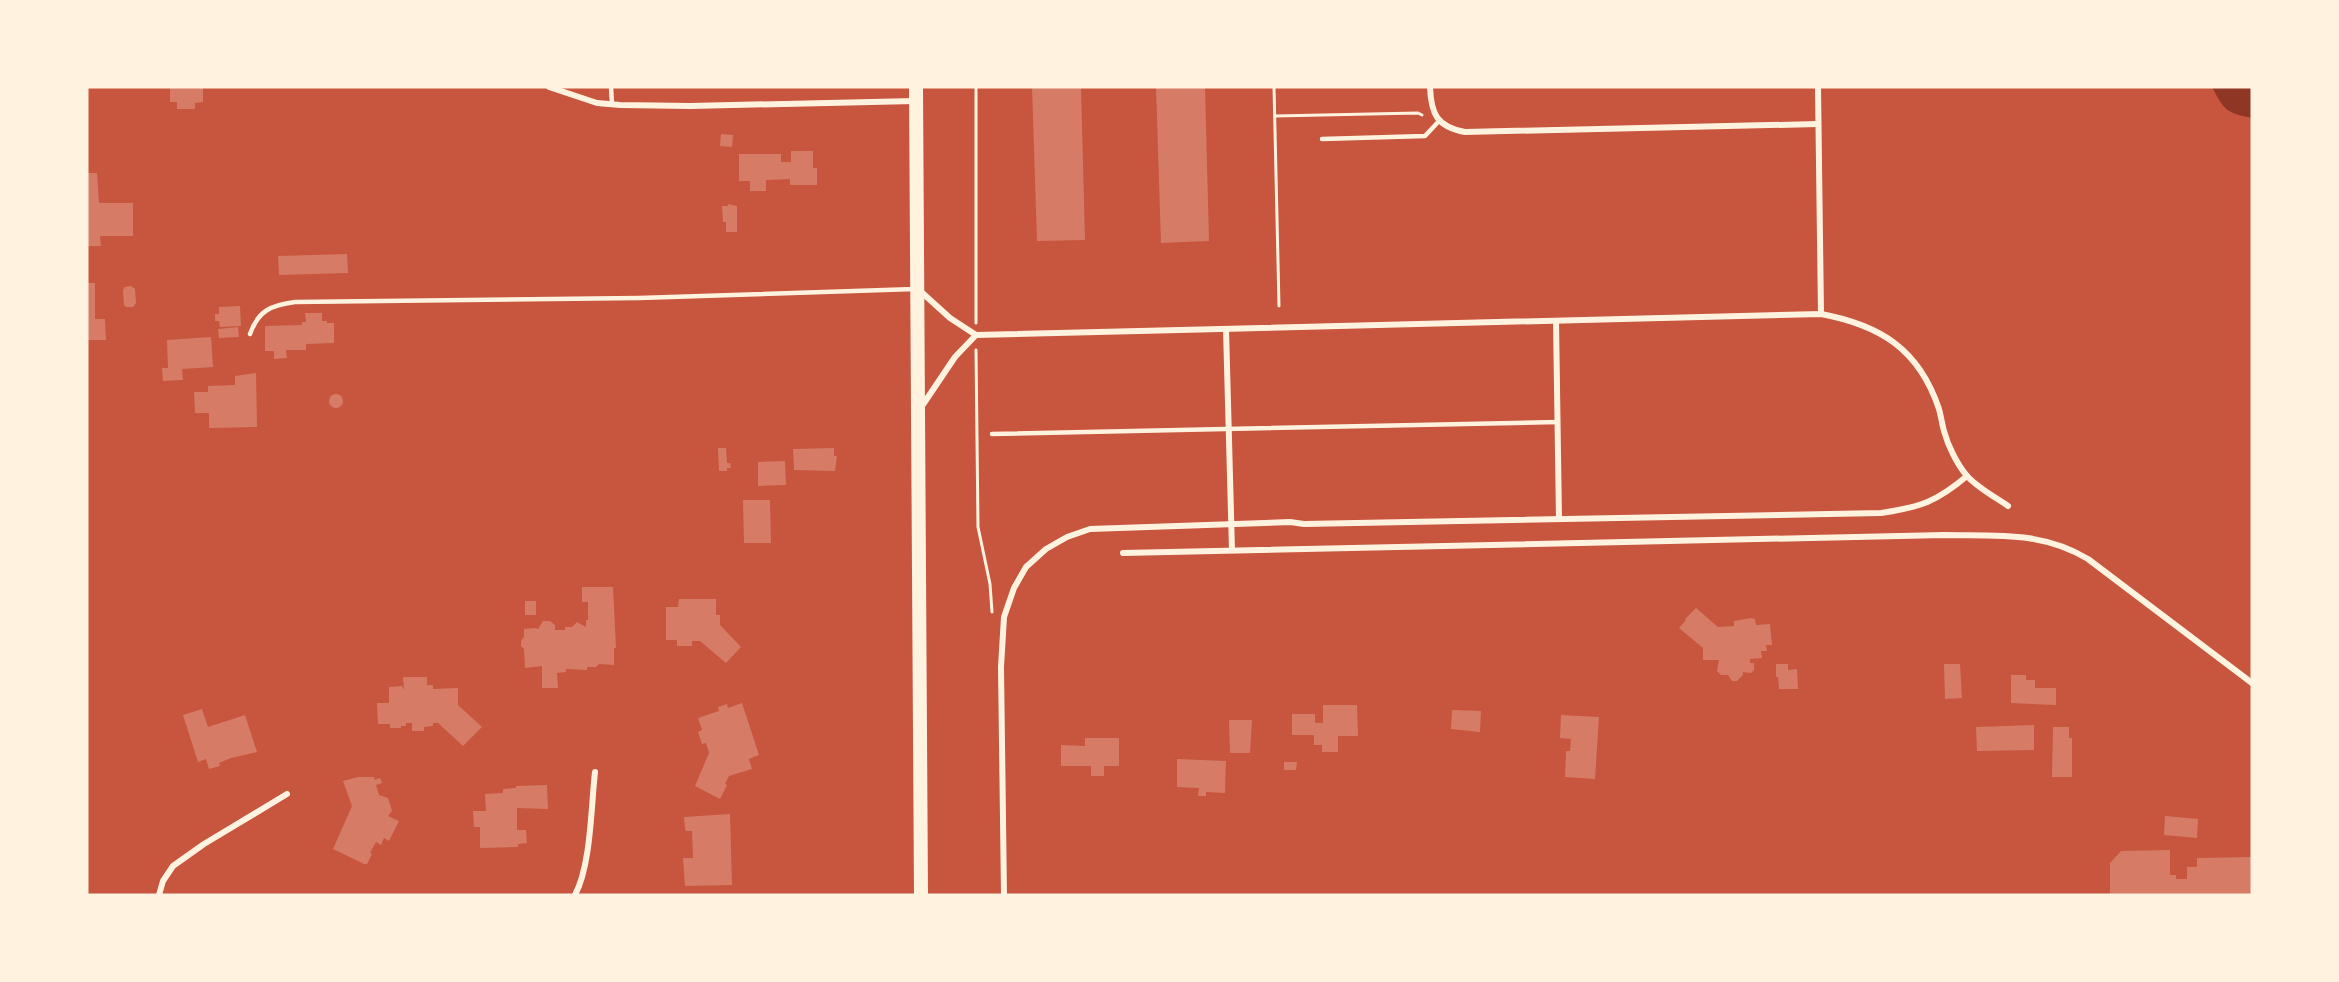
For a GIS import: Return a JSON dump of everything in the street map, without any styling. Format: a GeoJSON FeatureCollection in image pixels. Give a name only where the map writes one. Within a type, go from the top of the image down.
{"type":"FeatureCollection","features":[{"type":"Feature","properties":{"kind":"highway"},"geometry":{"type":"LineString","coordinates":[[916,94],[921,895]]}},
{"type":"Feature","properties":{"kind":"street"},"geometry":{"type":"LineString","coordinates":[[549,87],[597,102],[690,106],[916,94]]}},
{"type":"Feature","properties":{"kind":"street"},"geometry":{"type":"LineString","coordinates":[[1430,87],[1433,110],[1438,121],[1450,129],[1465,132],[1818,124]]}},
{"type":"Feature","properties":{"kind":"street"},"geometry":{"type":"LineString","coordinates":[[1818,87],[1821,314]]}},
{"type":"Feature","properties":{"kind":"street"},"geometry":{"type":"LineString","coordinates":[[918,289],[950,318],[976,335],[1821,314],[1866,325],[1903,350],[1918,368],[1930,388],[1953,455],[1967,477],[2008,506]]}},
{"type":"Feature","properties":{"kind":"street"},"geometry":{"type":"LineString","coordinates":[[1556,321],[1559,519]]}},
{"type":"Feature","properties":{"kind":"street"},"geometry":{"type":"LineString","coordinates":[[1226,329],[1232,550]]}},
{"type":"Feature","properties":{"kind":"street"},"geometry":{"type":"LineString","coordinates":[[919,411],[955,357],[976,335]]}},
{"type":"Feature","properties":{"kind":"street"},"geometry":{"type":"LineString","coordinates":[[1004,895],[1001,667],[1004,617],[1014,588],[1026,567],[1046,549],[1066,537],[1090,529],[1231,523],[1290,522],[1304,524],[1881,513],[1925,504],[1945,495],[1967,477]]}},
{"type":"Feature","properties":{"kind":"street"},"geometry":{"type":"LineString","coordinates":[[1123,553],[1944,535],[2036,538],[2069,548],[2088,559],[2252,683]]}},
{"type":"Feature","properties":{"kind":"street"},"geometry":{"type":"LineString","coordinates":[[575,895],[581,884],[586,855],[595,772]]}},
{"type":"Feature","properties":{"kind":"street"},"geometry":{"type":"LineString","coordinates":[[159,895],[163,881],[173,866],[204,844],[287,794]]}},
{"type":"Feature","properties":{"kind":"lane"},"geometry":{"type":"LineString","coordinates":[[611,87],[612,104]]}},
{"type":"Feature","properties":{"kind":"lane"},"geometry":{"type":"LineString","coordinates":[[1322,140],[1425,136],[1438,121]]}},
{"type":"Feature","properties":{"kind":"lane"},"geometry":{"type":"LineString","coordinates":[[250,334],[255,319],[276,304],[295,302],[639,298],[918,289]]}},
{"type":"Feature","properties":{"kind":"lane"},"geometry":{"type":"LineString","coordinates":[[992,434],[1558,423]]}},
{"type":"Feature","properties":{"kind":"path"},"geometry":{"type":"LineString","coordinates":[[976,87],[978,527],[990,584],[992,613]]}},
{"type":"Feature","properties":{"kind":"path"},"geometry":{"type":"LineString","coordinates":[[1274,87],[1279,306]]}},
{"type":"Feature","properties":{"kind":"path"},"geometry":{"type":"LineString","coordinates":[[1275,116],[1418,113],[1438,121]]}},
{"type":"Feature","properties":{"kind":"shaded area"},"geometry":{"type":"Polygon","coordinates":[[[2212,87],[2252,87],[2252,118],[2231,112],[2223,106],[2212,87]]]}},
{"type":"Feature","properties":{"kind":"building"},"geometry":{"type":"Polygon","coordinates":[[[170,87],[203,87],[203,102],[195,103],[195,109],[177,109],[177,102],[170,102],[170,87]]]}},
{"type":"Feature","properties":{"kind":"building"},"geometry":{"type":"Polygon","coordinates":[[[1032,87],[1081,87],[1085,240],[1037,241],[1032,87]]]}},
{"type":"Feature","properties":{"kind":"building"},"geometry":{"type":"Polygon","coordinates":[[[1156,87],[1205,87],[1209,241],[1161,243],[1156,87]]]}},
{"type":"Feature","properties":{"kind":"building"},"geometry":{"type":"Polygon","coordinates":[[[721,134],[733,135],[732,147],[720,146],[721,134]]]}},
{"type":"Feature","properties":{"kind":"building"},"geometry":{"type":"Polygon","coordinates":[[[791,151],[813,151],[813,168],[817,168],[817,185],[790,185],[790,179],[766,180],[766,191],[750,191],[750,181],[739,181],[739,154],[781,154],[781,162],[791,162],[791,151]]]}},
{"type":"Feature","properties":{"kind":"building"},"geometry":{"type":"Polygon","coordinates":[[[87,173],[97,173],[99,203],[133,203],[133,236],[100,236],[101,246],[87,246],[87,173]]]}},
{"type":"Feature","properties":{"kind":"building"},"geometry":{"type":"Polygon","coordinates":[[[728,204],[737,206],[737,232],[726,232],[722,206],[728,206],[728,204]]]}},
{"type":"Feature","properties":{"kind":"building"},"geometry":{"type":"Polygon","coordinates":[[[347,254],[348,273],[279,275],[278,256],[347,254]]]}},
{"type":"Feature","properties":{"kind":"building"},"geometry":{"type":"Polygon","coordinates":[[[87,283],[95,283],[95,319],[105,319],[106,340],[87,340],[87,283]]]}},
{"type":"Feature","properties":{"kind":"building"},"geometry":{"type":"Polygon","coordinates":[[[131,286],[135,289],[136,303],[133,307],[126,307],[123,290],[131,286]]]}},
{"type":"Feature","properties":{"kind":"building"},"geometry":{"type":"Polygon","coordinates":[[[240,306],[241,326],[220,327],[219,321],[215,321],[215,314],[219,314],[219,307],[240,306]]]}},
{"type":"Feature","properties":{"kind":"building"},"geometry":{"type":"Polygon","coordinates":[[[305,313],[322,313],[322,321],[334,323],[334,343],[306,344],[306,350],[286,350],[287,358],[274,359],[274,351],[265,351],[265,326],[302,325],[302,322],[306,322],[305,313]]]}},
{"type":"Feature","properties":{"kind":"building"},"geometry":{"type":"Polygon","coordinates":[[[238,327],[239,337],[219,338],[218,329],[238,327]]]}},
{"type":"Feature","properties":{"kind":"building"},"geometry":{"type":"Polygon","coordinates":[[[211,337],[213,367],[182,369],[183,380],[163,381],[162,368],[168,368],[167,340],[211,337]]]}},
{"type":"Feature","properties":{"kind":"building"},"geometry":{"type":"Polygon","coordinates":[[[256,373],[257,427],[209,428],[209,413],[195,413],[194,392],[208,392],[208,386],[235,385],[235,376],[256,373]]]}},
{"type":"Feature","properties":{"kind":"building"},"geometry":{"type":"Polygon","coordinates":[[[336,394],[341,396],[343,401],[341,406],[336,408],[331,406],[329,401],[331,396],[336,394]]]}},
{"type":"Feature","properties":{"kind":"building"},"geometry":{"type":"Polygon","coordinates":[[[718,448],[726,448],[727,463],[730,463],[731,468],[727,468],[727,471],[719,471],[718,448]]]}},
{"type":"Feature","properties":{"kind":"building"},"geometry":{"type":"Polygon","coordinates":[[[834,448],[834,456],[837,456],[835,471],[794,470],[793,449],[834,448]]]}},
{"type":"Feature","properties":{"kind":"building"},"geometry":{"type":"Polygon","coordinates":[[[785,461],[786,485],[758,486],[758,462],[785,461]]]}},
{"type":"Feature","properties":{"kind":"building"},"geometry":{"type":"Polygon","coordinates":[[[743,500],[770,500],[771,543],[744,543],[743,500]]]}},
{"type":"Feature","properties":{"kind":"building"},"geometry":{"type":"Polygon","coordinates":[[[582,587],[613,587],[616,648],[614,648],[614,665],[599,664],[596,667],[587,667],[587,670],[566,669],[566,672],[557,673],[558,688],[542,688],[542,666],[525,668],[524,649],[521,646],[524,629],[538,629],[543,621],[550,621],[555,625],[555,630],[565,630],[565,627],[572,627],[577,622],[586,627],[588,602],[582,602],[582,587]]]}},
{"type":"Feature","properties":{"kind":"building"},"geometry":{"type":"Polygon","coordinates":[[[679,599],[716,599],[716,615],[720,615],[720,625],[741,647],[726,663],[700,641],[692,641],[692,646],[677,646],[677,640],[666,640],[666,607],[678,607],[679,599]]]}},
{"type":"Feature","properties":{"kind":"building"},"geometry":{"type":"Polygon","coordinates":[[[525,601],[536,601],[536,615],[525,615],[525,601]]]}},
{"type":"Feature","properties":{"kind":"building"},"geometry":{"type":"Polygon","coordinates":[[[1696,608],[1718,627],[1734,626],[1734,621],[1751,618],[1755,619],[1756,625],[1770,624],[1772,645],[1766,645],[1767,651],[1761,651],[1762,658],[1750,659],[1750,663],[1754,663],[1754,670],[1751,673],[1743,672],[1737,681],[1732,681],[1728,675],[1721,675],[1717,671],[1719,660],[1703,660],[1703,648],[1679,628],[1696,608]]]}},
{"type":"Feature","properties":{"kind":"building"},"geometry":{"type":"Polygon","coordinates":[[[1776,664],[1788,664],[1788,670],[1797,669],[1798,689],[1779,689],[1776,664]]]}},
{"type":"Feature","properties":{"kind":"building"},"geometry":{"type":"Polygon","coordinates":[[[1944,664],[1960,664],[1962,698],[1945,699],[1944,664]]]}},
{"type":"Feature","properties":{"kind":"building"},"geometry":{"type":"Polygon","coordinates":[[[2011,675],[2026,675],[2026,680],[2035,680],[2035,688],[2056,688],[2056,705],[2011,703],[2011,675]]]}},
{"type":"Feature","properties":{"kind":"building"},"geometry":{"type":"Polygon","coordinates":[[[403,677],[427,677],[427,685],[433,685],[433,689],[458,688],[458,705],[482,727],[463,746],[438,723],[424,727],[424,731],[412,731],[412,723],[406,723],[406,726],[401,726],[401,728],[390,728],[390,724],[378,724],[377,703],[389,703],[389,687],[402,686],[404,690],[403,677]]]}},
{"type":"Feature","properties":{"kind":"building"},"geometry":{"type":"Polygon","coordinates":[[[742,703],[759,755],[749,759],[752,769],[729,776],[720,799],[695,786],[709,753],[706,743],[702,744],[698,732],[702,730],[698,718],[719,711],[718,707],[727,704],[728,708],[742,703]]]}},
{"type":"Feature","properties":{"kind":"building"},"geometry":{"type":"Polygon","coordinates":[[[1323,705],[1357,705],[1358,736],[1338,736],[1338,752],[1322,752],[1322,745],[1314,745],[1314,735],[1292,735],[1292,714],[1315,714],[1315,723],[1323,723],[1323,705]]]}},
{"type":"Feature","properties":{"kind":"building"},"geometry":{"type":"Polygon","coordinates":[[[202,709],[208,727],[245,715],[257,752],[231,758],[219,763],[220,766],[209,769],[206,759],[198,762],[183,715],[202,709]]]}},
{"type":"Feature","properties":{"kind":"building"},"geometry":{"type":"Polygon","coordinates":[[[1452,710],[1481,711],[1480,732],[1451,729],[1452,710]]]}},
{"type":"Feature","properties":{"kind":"building"},"geometry":{"type":"Polygon","coordinates":[[[1561,715],[1599,717],[1595,779],[1565,777],[1566,751],[1570,751],[1571,739],[1560,738],[1561,715]]]}},
{"type":"Feature","properties":{"kind":"building"},"geometry":{"type":"Polygon","coordinates":[[[1229,720],[1252,720],[1250,753],[1230,753],[1229,720]]]}},
{"type":"Feature","properties":{"kind":"building"},"geometry":{"type":"Polygon","coordinates":[[[2034,725],[2034,750],[1977,751],[1976,727],[2034,725]]]}},
{"type":"Feature","properties":{"kind":"building"},"geometry":{"type":"Polygon","coordinates":[[[2053,727],[2069,727],[2069,738],[2072,738],[2072,777],[2052,777],[2053,727]]]}},
{"type":"Feature","properties":{"kind":"building"},"geometry":{"type":"Polygon","coordinates":[[[1085,738],[1119,738],[1119,766],[1104,766],[1104,776],[1091,776],[1091,766],[1061,766],[1061,745],[1085,746],[1085,738]]]}},
{"type":"Feature","properties":{"kind":"building"},"geometry":{"type":"Polygon","coordinates":[[[1177,759],[1226,761],[1225,793],[1206,792],[1206,796],[1198,796],[1199,788],[1177,787],[1177,759]]]}},
{"type":"Feature","properties":{"kind":"building"},"geometry":{"type":"Polygon","coordinates":[[[1284,762],[1297,762],[1296,770],[1284,770],[1284,762]]]}},
{"type":"Feature","properties":{"kind":"building"},"geometry":{"type":"Polygon","coordinates":[[[358,777],[374,777],[375,780],[380,778],[382,783],[376,785],[379,795],[388,798],[392,811],[388,816],[399,821],[389,841],[384,838],[381,845],[376,842],[367,864],[333,849],[352,806],[343,781],[358,777]]]}},
{"type":"Feature","properties":{"kind":"building"},"geometry":{"type":"Polygon","coordinates":[[[547,785],[548,809],[517,808],[517,830],[526,830],[527,843],[518,844],[518,847],[480,848],[480,827],[474,827],[473,811],[486,811],[485,794],[503,793],[503,789],[516,788],[516,786],[547,785]]]}},
{"type":"Feature","properties":{"kind":"building"},"geometry":{"type":"Polygon","coordinates":[[[730,814],[732,885],[685,886],[683,858],[693,858],[692,831],[686,831],[684,817],[730,814]]]}},
{"type":"Feature","properties":{"kind":"building"},"geometry":{"type":"Polygon","coordinates":[[[2165,816],[2198,819],[2197,838],[2164,835],[2165,816]]]}},
{"type":"Feature","properties":{"kind":"building"},"geometry":{"type":"Polygon","coordinates":[[[2170,850],[2170,875],[2176,875],[2176,879],[2187,879],[2187,867],[2197,867],[2197,858],[2251,857],[2252,895],[2110,895],[2110,863],[2121,851],[2170,850]]]}}]}
